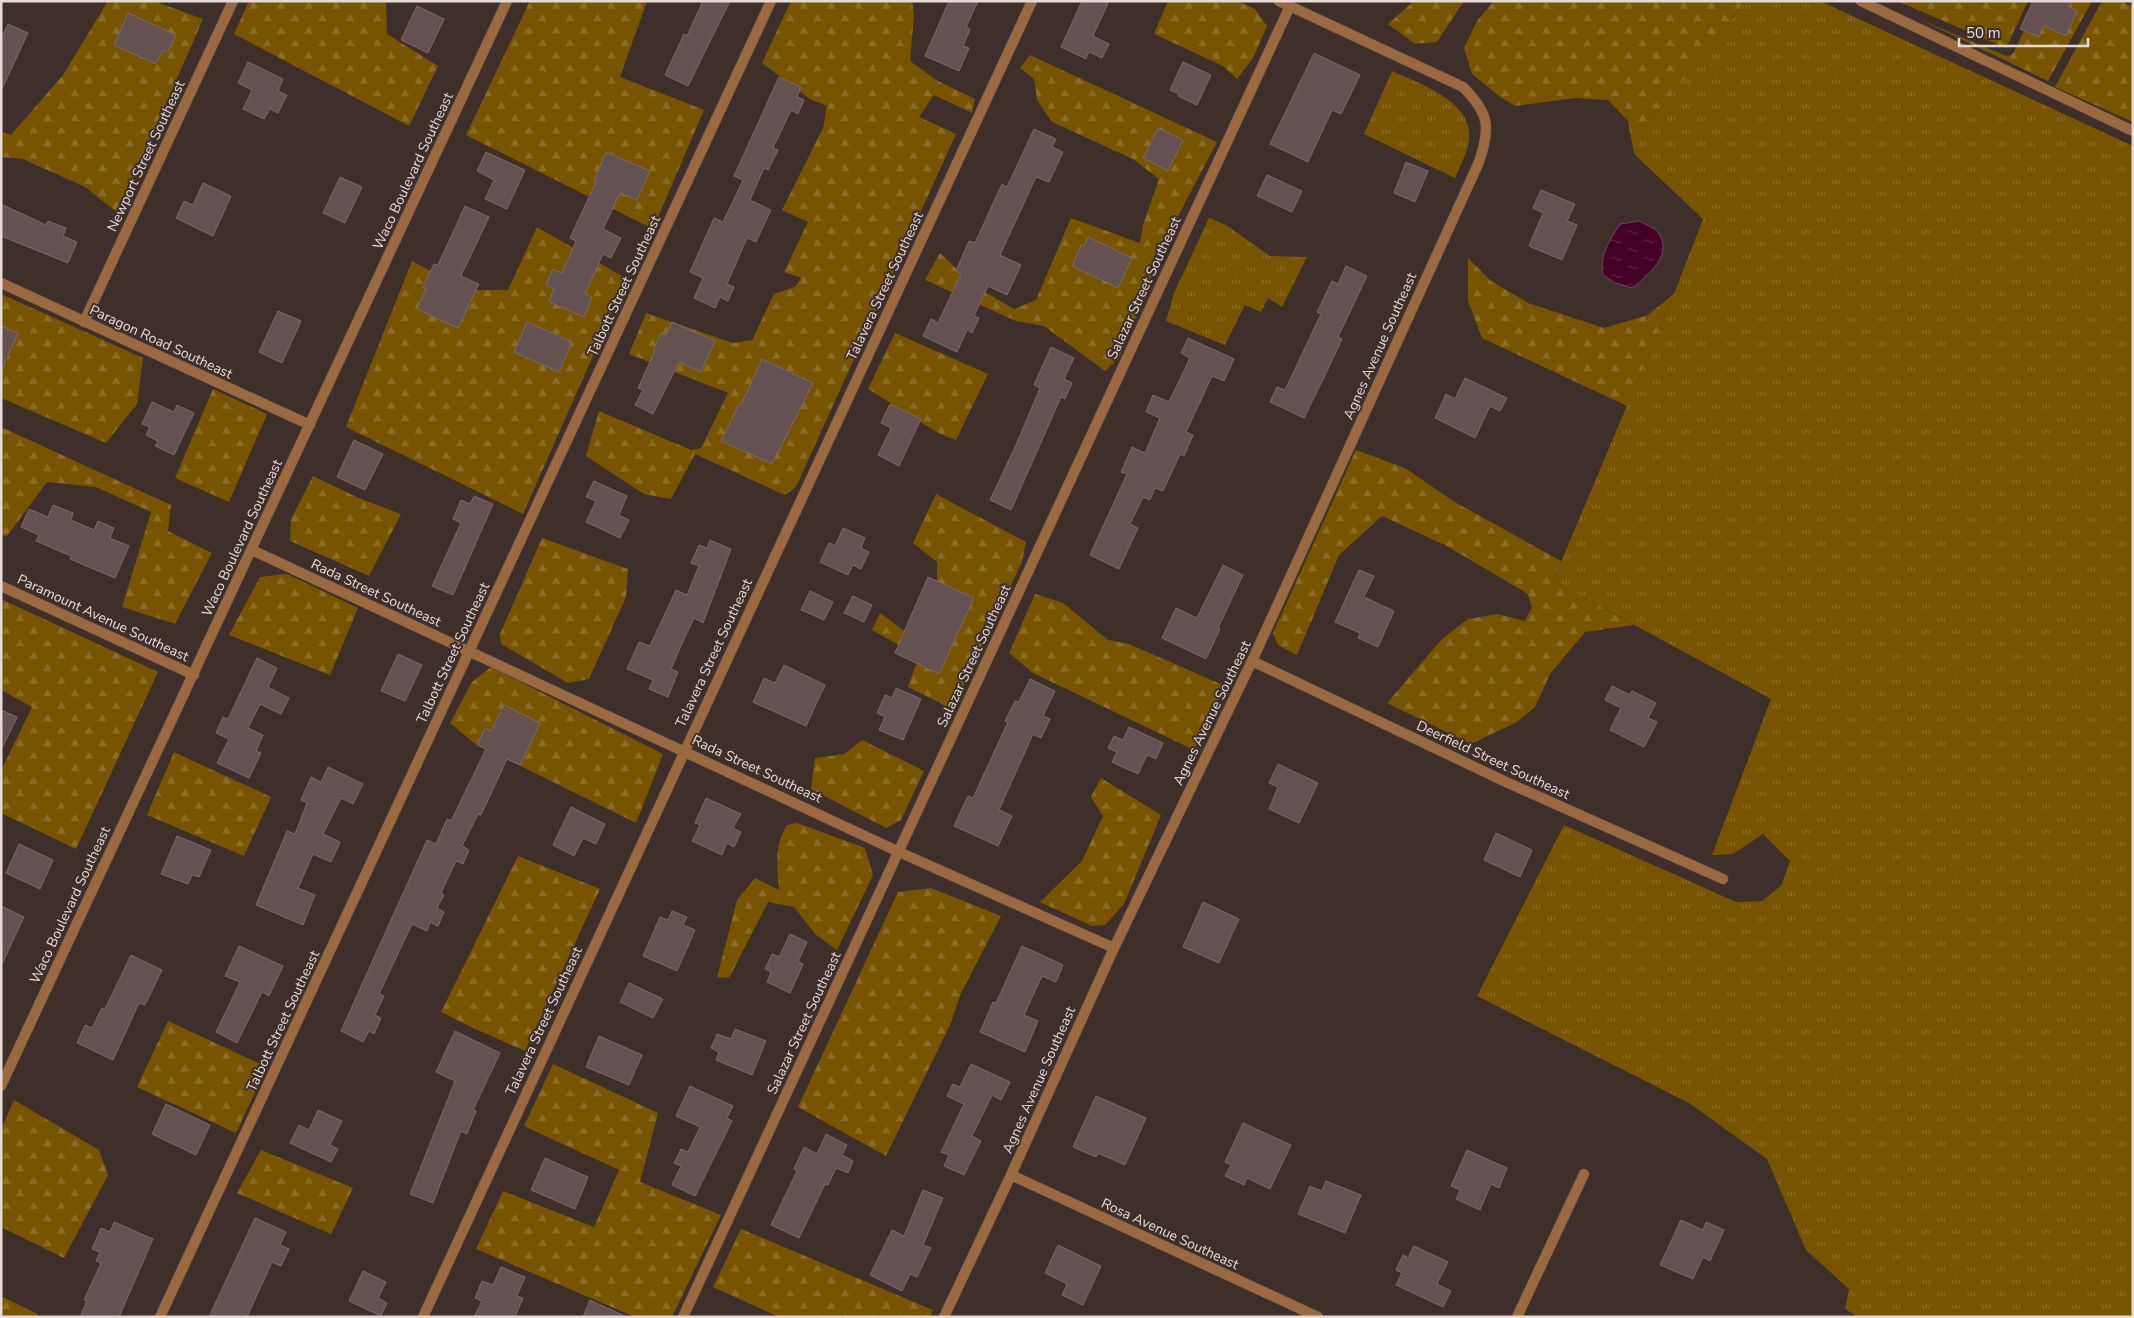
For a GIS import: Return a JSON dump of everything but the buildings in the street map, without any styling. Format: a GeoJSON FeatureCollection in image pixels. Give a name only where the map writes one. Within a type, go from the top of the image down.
{"type":"FeatureCollection","features":[{"type":"Feature","properties":{"kind":"street","name":"Newport Street Southeast"},"geometry":{"type":"LineString","coordinates":[[84,322],[233,1]]}},
{"type":"Feature","properties":{"kind":"street","name":"Waco Boulevard Southeast"},"geometry":{"type":"LineString","coordinates":[[1,1086],[194,675],[506,1]]}},
{"type":"Feature","properties":{"kind":"street","name":"Talbott Street Southeast"},"geometry":{"type":"LineString","coordinates":[[160,1317],[771,1]]}},
{"type":"Feature","properties":{"kind":"street","name":"Talavera Street Southeast"},"geometry":{"type":"LineString","coordinates":[[423,1317],[1032,1]]}},
{"type":"Feature","properties":{"kind":"street"},"geometry":{"type":"LineString","coordinates":[[1279,1],[1290,6]]}},
{"type":"Feature","properties":{"kind":"street"},"geometry":{"type":"LineString","coordinates":[[1861,1],[2133,131]]}},
{"type":"Feature","properties":{"kind":"street","name":"Agnes Avenue Southeast"},"geometry":{"type":"LineString","coordinates":[[944,1317],[1114,948],[1252,661],[1479,162],[1487,140],[1485,117],[1478,103],[1463,87],[1290,6]]}},
{"type":"Feature","properties":{"kind":"street","name":"Salazar Street Southeast"},"geometry":{"type":"LineString","coordinates":[[683,1317],[1290,6]]}},
{"type":"Feature","properties":{"kind":"street","name":"Paragon Road Southeast"},"geometry":{"type":"LineString","coordinates":[[1,283],[310,425]]}},
{"type":"Feature","properties":{"kind":"street","name":"Rada Street Southeast"},"geometry":{"type":"LineString","coordinates":[[252,550],[899,852],[1114,948]]}},
{"type":"Feature","properties":{"kind":"street","name":"Paramount Avenue Southeast"},"geometry":{"type":"LineString","coordinates":[[1,586],[194,675]]}},
{"type":"Feature","properties":{"kind":"street","name":"Deerfield Street Southeast"},"geometry":{"type":"LineString","coordinates":[[1252,661],[1515,786],[1723,879]]}},
{"type":"Feature","properties":{"kind":"street"},"geometry":{"type":"LineString","coordinates":[[1517,1317],[1584,1174]]}},
{"type":"Feature","properties":{"kind":"street","name":"Rosa Avenue Southeast"},"geometry":{"type":"LineString","coordinates":[[1011,1175],[1318,1317]]}},
{"type":"Feature","properties":{"kind":"green space"},"geometry":{"type":"Polygon","coordinates":[[[108,1],[154,1],[203,19],[118,213],[85,187],[23,159],[1,157],[1,132],[11,135],[63,75],[108,1]]]}},
{"type":"Feature","properties":{"kind":"green space"},"geometry":{"type":"Polygon","coordinates":[[[249,1],[386,1],[387,34],[438,66],[409,126],[234,34],[249,1]]]}},
{"type":"Feature","properties":{"kind":"green space"},"geometry":{"type":"Polygon","coordinates":[[[530,1],[647,1],[620,77],[704,110],[653,229],[466,135],[530,1]]]}},
{"type":"Feature","properties":{"kind":"green space"},"geometry":{"type":"Polygon","coordinates":[[[791,1],[912,1],[914,16],[910,61],[936,80],[975,99],[972,113],[934,95],[919,117],[956,134],[796,487],[785,495],[695,454],[671,499],[644,494],[586,456],[599,411],[691,450],[701,448],[728,393],[629,354],[646,313],[733,343],[752,340],[774,294],[795,287],[801,278],[784,272],[808,222],[782,210],[823,128],[827,106],[810,99],[762,63],[791,1]]]}},
{"type":"Feature","properties":{"kind":"green space"},"geometry":{"type":"Polygon","coordinates":[[[1168,1],[1237,1],[1255,9],[1267,26],[1253,58],[1237,79],[1223,66],[1154,34],[1168,1]]]}},
{"type":"Feature","properties":{"kind":"green space"},"geometry":{"type":"Polygon","coordinates":[[[1414,1],[1464,1],[1437,42],[1415,44],[1388,24],[1414,1]]]}},
{"type":"Feature","properties":{"kind":"green space"},"geometry":{"type":"Polygon","coordinates":[[[1494,1],[1746,1],[1655,116],[1634,154],[1628,121],[1608,100],[1576,98],[1515,106],[1499,96],[1472,74],[1464,48],[1477,21],[1494,1]]]}},
{"type":"Feature","properties":{"kind":"green space"},"geometry":{"type":"Polygon","coordinates":[[[1746,1],[1820,1],[2133,146],[2133,1317],[1858,1317],[1845,1309],[1849,1289],[1806,1250],[1767,1159],[1689,1103],[1477,996],[1564,825],[1736,902],[1762,901],[1781,886],[1790,861],[1763,834],[1733,854],[1712,855],[1771,699],[1553,581],[1674,294],[1703,219],[1634,154],[1655,116],[1746,1]]]}},
{"type":"Feature","properties":{"kind":"green space"},"geometry":{"type":"Polygon","coordinates":[[[1897,1],[2028,1],[2006,48],[1897,1]]]}},
{"type":"Feature","properties":{"kind":"green space"},"geometry":{"type":"Polygon","coordinates":[[[2038,1],[2092,1],[2048,81],[1919,19],[2006,56],[2014,52],[2038,1]]]}},
{"type":"Feature","properties":{"kind":"green space"},"geometry":{"type":"Polygon","coordinates":[[[2102,1],[2120,1],[2133,7],[2133,122],[2055,87],[2102,1]]]}},
{"type":"Feature","properties":{"kind":"green space"},"geometry":{"type":"Polygon","coordinates":[[[1030,55],[1217,142],[1174,224],[1119,358],[1105,371],[1044,326],[1016,321],[925,280],[940,253],[973,285],[1014,309],[1036,300],[1071,218],[1140,243],[1143,225],[1159,179],[1133,159],[1052,122],[1037,100],[1034,79],[1020,68],[1030,55]]]}},
{"type":"Feature","properties":{"kind":"green space"},"geometry":{"type":"Polygon","coordinates":[[[1392,71],[1445,98],[1457,107],[1465,118],[1469,131],[1468,146],[1455,178],[1364,134],[1392,71]]]}},
{"type":"Feature","properties":{"kind":"green space"},"geometry":{"type":"Polygon","coordinates":[[[1209,218],[1226,225],[1270,256],[1307,257],[1282,307],[1268,298],[1261,312],[1245,305],[1225,345],[1166,321],[1174,293],[1209,218]]]}},
{"type":"Feature","properties":{"kind":"green space"},"geometry":{"type":"Polygon","coordinates":[[[537,227],[627,279],[523,514],[346,427],[412,261],[466,290],[508,290],[537,227]]]}},
{"type":"Feature","properties":{"kind":"green space"},"geometry":{"type":"Polygon","coordinates":[[[1468,258],[1491,281],[1528,303],[1604,328],[1648,315],[1674,294],[1627,406],[1482,338],[1468,301],[1468,258]]]}},
{"type":"Feature","properties":{"kind":"green space"},"geometry":{"type":"Polygon","coordinates":[[[1,294],[143,358],[137,404],[106,443],[1,398],[1,294]]]}},
{"type":"Feature","properties":{"kind":"green space"},"geometry":{"type":"Polygon","coordinates":[[[895,333],[988,374],[956,440],[940,434],[868,389],[895,333]]]}},
{"type":"Feature","properties":{"kind":"green space"},"geometry":{"type":"Polygon","coordinates":[[[213,389],[267,414],[229,502],[175,478],[213,389]]]}},
{"type":"Feature","properties":{"kind":"green space"},"geometry":{"type":"Polygon","coordinates":[[[1,427],[171,505],[168,531],[212,553],[175,624],[122,607],[151,512],[96,487],[47,482],[7,536],[1,535],[1,427]]]}},
{"type":"Feature","properties":{"kind":"green space"},"geometry":{"type":"Polygon","coordinates":[[[1356,450],[1405,468],[1453,501],[1561,561],[1553,581],[1634,625],[1585,632],[1550,674],[1535,707],[1517,722],[1471,744],[1387,703],[1442,639],[1468,619],[1498,614],[1525,621],[1532,608],[1528,594],[1445,545],[1382,516],[1339,555],[1297,655],[1278,645],[1273,633],[1356,450]]]}},
{"type":"Feature","properties":{"kind":"green space"},"geometry":{"type":"Polygon","coordinates":[[[313,476],[361,499],[401,514],[369,576],[290,541],[291,519],[313,476]]]}},
{"type":"Feature","properties":{"kind":"green space"},"geometry":{"type":"Polygon","coordinates":[[[936,494],[1026,542],[1022,562],[952,709],[908,687],[919,656],[872,630],[880,613],[918,641],[937,620],[937,562],[913,543],[936,494]]]}},
{"type":"Feature","properties":{"kind":"green space"},"geometry":{"type":"Polygon","coordinates":[[[542,538],[628,569],[626,597],[589,679],[568,683],[501,644],[500,634],[542,538]]]}},
{"type":"Feature","properties":{"kind":"green space"},"geometry":{"type":"Polygon","coordinates":[[[287,574],[358,608],[330,675],[229,635],[260,577],[287,574]]]}},
{"type":"Feature","properties":{"kind":"green space"},"geometry":{"type":"Polygon","coordinates":[[[1035,594],[1063,603],[1108,640],[1129,644],[1225,686],[1194,750],[1033,673],[1009,653],[1035,594]]]}},
{"type":"Feature","properties":{"kind":"green space"},"geometry":{"type":"Polygon","coordinates":[[[1,599],[158,672],[76,849],[1,813],[1,771],[32,707],[1,690],[1,599]]]}},
{"type":"Feature","properties":{"kind":"green space"},"geometry":{"type":"Polygon","coordinates":[[[491,667],[663,754],[636,823],[474,743],[450,723],[472,682],[491,667]]]}},
{"type":"Feature","properties":{"kind":"green space"},"geometry":{"type":"Polygon","coordinates":[[[862,740],[924,771],[901,820],[886,828],[811,789],[815,758],[844,754],[862,740]]]}},
{"type":"Feature","properties":{"kind":"green space"},"geometry":{"type":"Polygon","coordinates":[[[174,752],[271,797],[244,856],[147,815],[174,752]]]}},
{"type":"Feature","properties":{"kind":"green space"},"geometry":{"type":"Polygon","coordinates":[[[1101,778],[1161,815],[1124,904],[1105,925],[1092,926],[1040,902],[1082,861],[1103,816],[1091,797],[1101,778]]]}},
{"type":"Feature","properties":{"kind":"green space"},"geometry":{"type":"Polygon","coordinates":[[[797,823],[865,848],[873,875],[837,950],[815,934],[794,907],[768,902],[729,978],[717,977],[737,900],[755,878],[779,890],[777,856],[780,840],[787,825],[797,823]]]}},
{"type":"Feature","properties":{"kind":"green space"},"geometry":{"type":"Polygon","coordinates":[[[518,856],[600,889],[525,1051],[441,1012],[518,856]]]}},
{"type":"Feature","properties":{"kind":"green space"},"geometry":{"type":"Polygon","coordinates":[[[931,888],[1001,916],[961,993],[950,1025],[886,1156],[798,1107],[898,892],[931,888]]]}},
{"type":"Feature","properties":{"kind":"green space"},"geometry":{"type":"Polygon","coordinates":[[[168,1021],[267,1067],[236,1133],[137,1087],[168,1021]]]}},
{"type":"Feature","properties":{"kind":"green space"},"geometry":{"type":"Polygon","coordinates":[[[553,1064],[658,1113],[640,1182],[721,1215],[672,1317],[635,1317],[476,1249],[503,1191],[594,1227],[619,1170],[524,1126],[553,1064]]]}},
{"type":"Feature","properties":{"kind":"green space"},"geometry":{"type":"Polygon","coordinates":[[[14,1100],[99,1150],[108,1175],[64,1258],[1,1227],[1,1129],[14,1100]]]}},
{"type":"Feature","properties":{"kind":"green space"},"geometry":{"type":"Polygon","coordinates":[[[261,1150],[353,1188],[331,1234],[237,1193],[261,1150]]]}},
{"type":"Feature","properties":{"kind":"green space"},"geometry":{"type":"Polygon","coordinates":[[[741,1229],[933,1310],[930,1317],[779,1317],[713,1287],[741,1229]]]}},
{"type":"Feature","properties":{"kind":"green space"},"geometry":{"type":"Polygon","coordinates":[[[1,1296],[38,1314],[37,1317],[1,1317],[1,1296]]]}},
{"type":"Feature","properties":{"kind":"water"},"geometry":{"type":"Polygon","coordinates":[[[1640,221],[1657,231],[1662,239],[1663,248],[1658,263],[1633,288],[1615,283],[1603,275],[1602,268],[1606,248],[1620,224],[1640,221]]]}}]}
